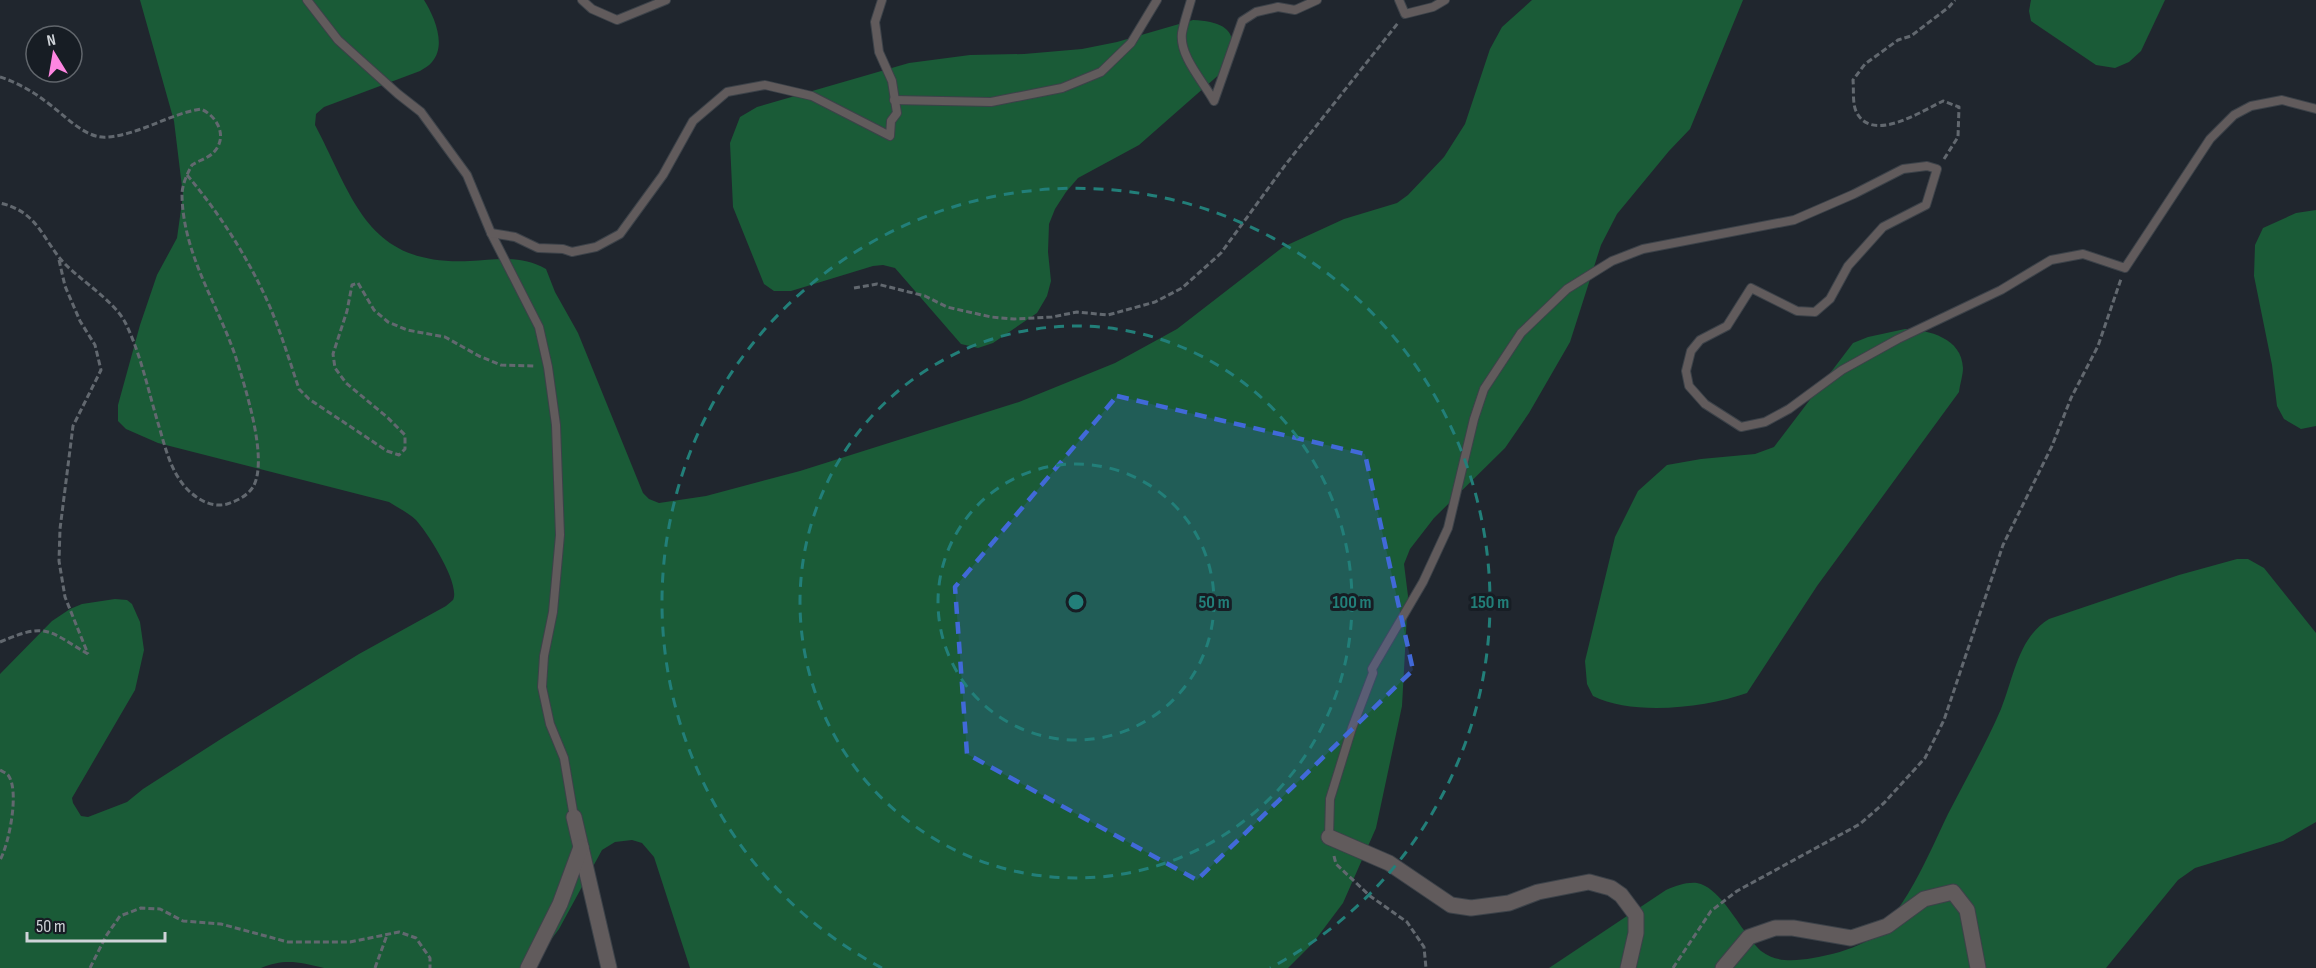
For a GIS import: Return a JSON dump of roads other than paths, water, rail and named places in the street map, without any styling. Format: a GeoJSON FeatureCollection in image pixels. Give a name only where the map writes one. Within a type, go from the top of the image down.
{"type":"FeatureCollection","features":[{"type":"Feature","properties":{"kind":"street"},"geometry":{"type":"LineString","coordinates":[[574,817],[609,968]]}},
{"type":"Feature","properties":{"kind":"street"},"geometry":{"type":"LineString","coordinates":[[1329,837],[1389,863],[1451,905],[1471,908],[1509,903],[1538,892],[1589,882],[1611,888],[1621,895],[1636,915],[1636,933],[1628,968]]}},
{"type":"Feature","properties":{"kind":"street"},"geometry":{"type":"LineString","coordinates":[[528,968],[560,904],[581,847]]}},
{"type":"Feature","properties":{"kind":"street"},"geometry":{"type":"LineString","coordinates":[[1723,968],[1749,937],[1775,928],[1793,928],[1851,938],[1887,926],[1924,899],[1953,892],[1967,910],[1978,968]]}},
{"type":"Feature","properties":{"kind":"lane"},"geometry":{"type":"LineString","coordinates":[[306,0],[338,40],[422,112],[467,175],[491,233],[539,327],[548,367],[556,425],[561,536],[553,612],[544,656],[542,687],[550,724],[564,758],[574,817]]}},
{"type":"Feature","properties":{"kind":"lane"},"geometry":{"type":"LineString","coordinates":[[582,0],[592,9],[616,20],[666,0]]}},
{"type":"Feature","properties":{"kind":"lane"},"geometry":{"type":"LineString","coordinates":[[491,233],[515,237],[538,248],[563,249],[572,252],[596,247],[620,234],[663,175],[693,121],[727,92],[765,85],[813,96],[890,136],[891,121],[897,113],[892,81],[879,52],[876,22],[882,0]]}},
{"type":"Feature","properties":{"kind":"lane"},"geometry":{"type":"LineString","coordinates":[[894,100],[991,102],[1062,88],[1101,72],[1131,43],[1157,0]]}},
{"type":"Feature","properties":{"kind":"lane"},"geometry":{"type":"LineString","coordinates":[[1191,0],[1182,35],[1189,63],[1206,85],[1214,101],[1242,21],[1256,12],[1278,8],[1294,10],[1317,0]]}},
{"type":"Feature","properties":{"kind":"lane"},"geometry":{"type":"LineString","coordinates":[[1399,0],[1405,14],[1433,7],[1445,0]]}},
{"type":"Feature","properties":{"kind":"lane"},"geometry":{"type":"LineString","coordinates":[[1329,837],[1330,799],[1372,669],[1423,582],[1448,528],[1474,419],[1484,389],[1521,333],[1567,289],[1612,261],[1643,249],[1794,220],[1854,194],[1903,169],[1927,166],[1937,169],[1926,205],[1883,227],[1848,266],[1830,299],[1815,312],[1797,311],[1751,288],[1727,326],[1700,340],[1691,351],[1686,371],[1689,386],[1705,404],[1741,427],[1765,422],[1789,409],[1842,370],[1888,344],[2001,290],[2051,260],[2083,254],[2125,268],[2210,139],[2234,115],[2251,106],[2282,100],[2316,110]]}}]}
